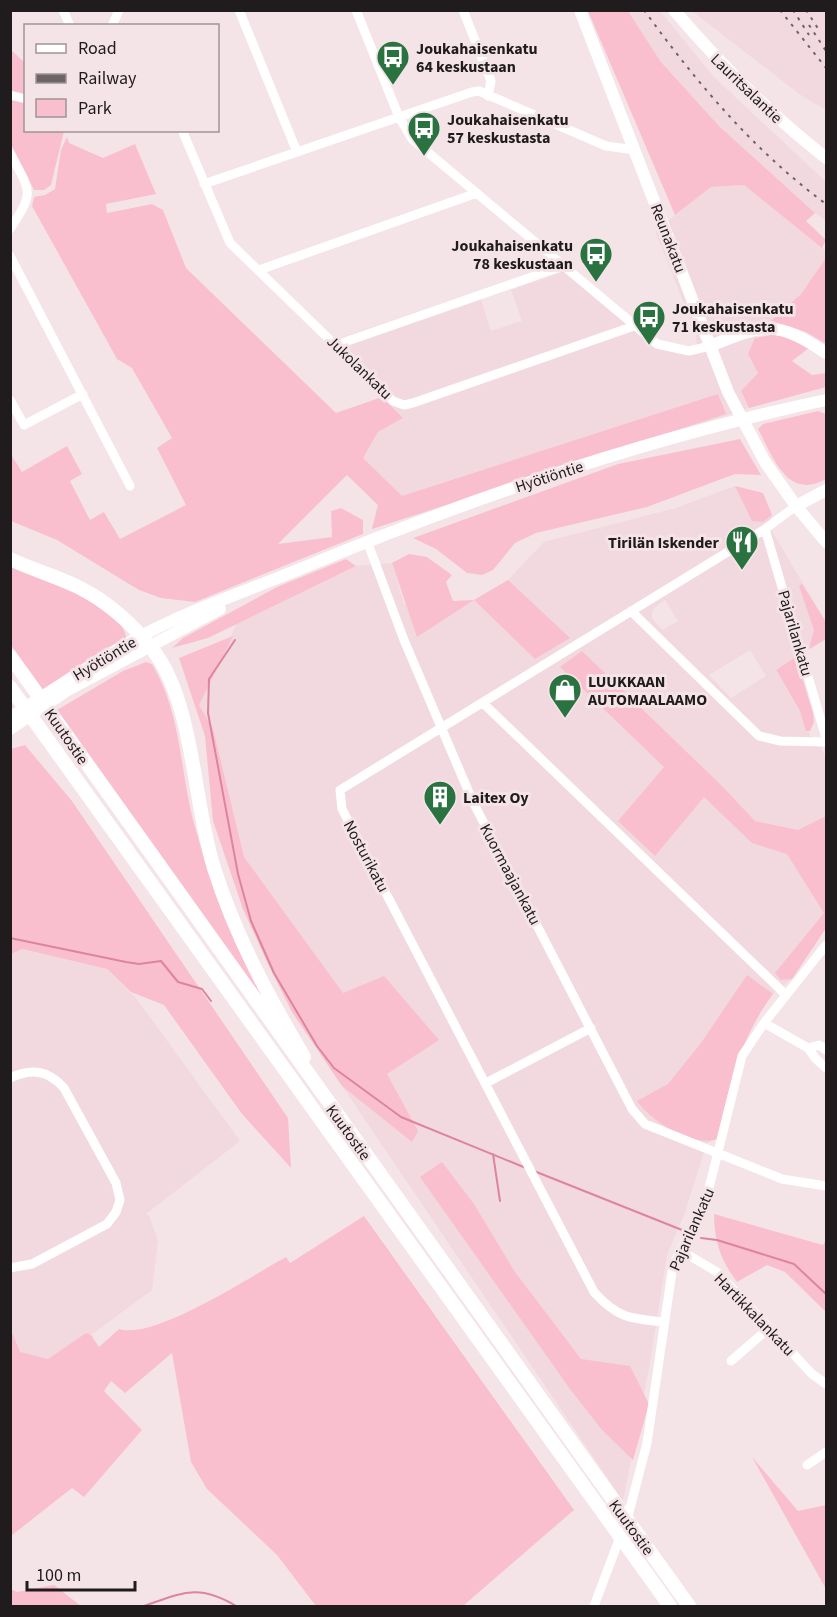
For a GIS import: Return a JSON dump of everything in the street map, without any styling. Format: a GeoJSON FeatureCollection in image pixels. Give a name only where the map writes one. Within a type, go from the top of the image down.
{"type":"FeatureCollection","features":[{"type":"Feature","properties":{"kind":"highway"},"geometry":{"type":"LineString","coordinates":[[10,559],[84,590],[145,640],[157,655],[179,698],[199,812],[213,867],[245,950],[322,1087],[413,1221]]}},
{"type":"Feature","properties":{"kind":"highway","name":"Kuutostie"},"geometry":{"type":"LineString","coordinates":[[10,656],[689,1606]]}},
{"type":"Feature","properties":{"kind":"highway","name":"Kuutostie"},"geometry":{"type":"LineString","coordinates":[[10,687],[608,1523],[670,1606]]}},
{"type":"Feature","properties":{"kind":"highway"},"geometry":{"type":"LineString","coordinates":[[10,703],[215,972]]}},
{"type":"Feature","properties":{"kind":"main road","name":"Reunakatu"},"geometry":{"type":"LineString","coordinates":[[580,10],[728,392],[765,462],[796,506],[826,542]]}},
{"type":"Feature","properties":{"kind":"main road","name":"Lauritsalantie"},"geometry":{"type":"LineString","coordinates":[[674,10],[713,56],[762,104],[826,158]]}},
{"type":"Feature","properties":{"kind":"main road"},"geometry":{"type":"LineString","coordinates":[[711,346],[751,331],[777,328],[804,338],[826,353]]}},
{"type":"Feature","properties":{"kind":"main road","name":"Hyötiöntie"},"geometry":{"type":"LineString","coordinates":[[64,687],[145,640],[280,577],[367,541],[495,493],[600,459],[756,415],[826,399]]}},
{"type":"Feature","properties":{"kind":"main road"},"geometry":{"type":"LineString","coordinates":[[796,506],[826,490]]}},
{"type":"Feature","properties":{"kind":"main road"},"geometry":{"type":"LineString","coordinates":[[10,718],[64,687]]}},
{"type":"Feature","properties":{"kind":"main road"},"geometry":{"type":"LineString","coordinates":[[10,729],[64,687]]}},
{"type":"Feature","properties":{"kind":"street"},"geometry":{"type":"LineString","coordinates":[[63,10],[69,24]]}},
{"type":"Feature","properties":{"kind":"street"},"geometry":{"type":"LineString","coordinates":[[113,24],[119,10]]}},
{"type":"Feature","properties":{"kind":"street"},"geometry":{"type":"LineString","coordinates":[[238,10],[297,152]]}},
{"type":"Feature","properties":{"kind":"street"},"geometry":{"type":"LineString","coordinates":[[356,10],[399,117],[412,139],[657,344],[671,349],[696,351],[711,346]]}},
{"type":"Feature","properties":{"kind":"street"},"geometry":{"type":"LineString","coordinates":[[464,10],[490,81],[488,96]]}},
{"type":"Feature","properties":{"kind":"street"},"geometry":{"type":"LineString","coordinates":[[204,184],[472,92],[488,96],[606,146],[628,149],[634,147]]}},
{"type":"Feature","properties":{"kind":"street","name":"Jukolankatu"},"geometry":{"type":"LineString","coordinates":[[183,132],[230,243],[393,400],[404,405],[634,326]]}},
{"type":"Feature","properties":{"kind":"street"},"geometry":{"type":"LineString","coordinates":[[10,153],[29,194],[28,202],[10,229]]}},
{"type":"Feature","properties":{"kind":"street"},"geometry":{"type":"LineString","coordinates":[[259,270],[477,193]]}},
{"type":"Feature","properties":{"kind":"street"},"geometry":{"type":"LineString","coordinates":[[10,256],[130,486]]}},
{"type":"Feature","properties":{"kind":"street"},"geometry":{"type":"LineString","coordinates":[[336,345],[562,266]]}},
{"type":"Feature","properties":{"kind":"street"},"geometry":{"type":"LineString","coordinates":[[10,400],[24,425],[82,394]]}},
{"type":"Feature","properties":{"kind":"street","name":"Nosturikatu"},"geometry":{"type":"LineString","coordinates":[[664,1322],[632,1319],[619,1314],[608,1308],[594,1292],[342,809],[340,790],[765,530],[796,506]]}},
{"type":"Feature","properties":{"kind":"street","name":"Pajarilankatu"},"geometry":{"type":"LineString","coordinates":[[765,530],[826,740]]}},
{"type":"Feature","properties":{"kind":"street","name":"Kuormaajankatu"},"geometry":{"type":"LineString","coordinates":[[367,541],[441,728],[473,802],[637,1116],[645,1124],[782,1179],[826,1186]]}},
{"type":"Feature","properties":{"kind":"street"},"geometry":{"type":"LineString","coordinates":[[631,611],[759,736],[780,741],[826,740]]}},
{"type":"Feature","properties":{"kind":"street"},"geometry":{"type":"LineString","coordinates":[[816,701],[826,701]]}},
{"type":"Feature","properties":{"kind":"street"},"geometry":{"type":"LineString","coordinates":[[483,704],[786,995]]}},
{"type":"Feature","properties":{"kind":"street","name":"Pajarilankatu"},"geometry":{"type":"LineString","coordinates":[[594,1606],[628,1516],[640,1473],[654,1405],[669,1281],[680,1250],[706,1200],[742,1056],[764,1023],[826,945]]}},
{"type":"Feature","properties":{"kind":"street"},"geometry":{"type":"LineString","coordinates":[[764,1023],[808,1048],[826,1068]]}},
{"type":"Feature","properties":{"kind":"street"},"geometry":{"type":"LineString","coordinates":[[486,1083],[591,1028]]}},
{"type":"Feature","properties":{"kind":"street"},"geometry":{"type":"LineString","coordinates":[[808,1048],[819,1045],[826,1050]]}},
{"type":"Feature","properties":{"kind":"street"},"geometry":{"type":"LineString","coordinates":[[10,1078],[21,1073],[38,1071],[55,1077],[64,1088],[116,1183],[120,1200],[116,1212],[107,1224],[32,1264],[10,1268]]}},
{"type":"Feature","properties":{"kind":"street","name":"Hartikkalankatu"},"geometry":{"type":"LineString","coordinates":[[680,1250],[717,1272],[812,1374],[826,1384]]}},
{"type":"Feature","properties":{"kind":"street"},"geometry":{"type":"LineString","coordinates":[[731,1361],[769,1328]]}},
{"type":"Feature","properties":{"kind":"street"},"geometry":{"type":"LineString","coordinates":[[807,1465],[826,1452]]}},
{"type":"Feature","properties":{"kind":"shaded area"},"geometry":{"type":"Polygon","coordinates":[[[628,11],[660,11],[714,77],[826,182],[826,220],[815,213],[720,127],[661,62],[628,11]]]}},
{"type":"Feature","properties":{"kind":"shaded area"},"geometry":{"type":"Polygon","coordinates":[[[692,11],[826,11],[826,110],[802,96],[692,11]]]}},
{"type":"Feature","properties":{"kind":"shaded area"},"geometry":{"type":"Polygon","coordinates":[[[744,185],[826,251],[826,258],[801,294],[755,338],[758,373],[741,391],[749,408],[372,529],[378,505],[347,475],[363,458],[378,432],[403,418],[325,343],[478,291],[491,331],[522,321],[511,290],[571,269],[658,340],[697,348],[696,333],[655,231],[711,187],[744,185]]]}},
{"type":"Feature","properties":{"kind":"shaded area"},"geometry":{"type":"Polygon","coordinates":[[[735,486],[763,493],[772,515],[770,528],[826,622],[826,639],[776,671],[800,711],[814,745],[821,747],[826,757],[826,928],[792,979],[773,994],[761,1009],[743,1045],[732,1074],[717,1139],[707,1143],[684,1215],[667,1255],[650,1363],[623,1501],[292,1012],[243,909],[199,705],[237,623],[356,566],[392,563],[404,604],[474,600],[508,580],[544,542],[676,508],[735,486]],[[665,600],[652,612],[652,618],[662,630],[678,621],[665,600]],[[750,650],[709,675],[731,698],[766,676],[750,650]]]}},
{"type":"Feature","properties":{"kind":"shaded area"},"geometry":{"type":"Polygon","coordinates":[[[21,949],[107,969],[136,998],[240,1141],[146,1214],[149,1216],[158,1240],[152,1290],[91,1335],[86,1334],[48,1359],[19,1353],[11,1330],[10,954],[21,949]]]}},
{"type":"Feature","properties":{"kind":"green space"},"geometry":{"type":"Polygon","coordinates":[[[588,11],[628,11],[661,62],[720,127],[815,213],[806,221],[826,240],[822,248],[744,185],[711,187],[675,215],[588,11]]]}},
{"type":"Feature","properties":{"kind":"green space"},"geometry":{"type":"Polygon","coordinates":[[[10,49],[24,62],[24,95],[11,91],[10,49]]]}},
{"type":"Feature","properties":{"kind":"green space"},"geometry":{"type":"Polygon","coordinates":[[[11,99],[24,103],[24,132],[64,132],[51,185],[44,190],[34,190],[11,144],[11,99]]]}},
{"type":"Feature","properties":{"kind":"green space"},"geometry":{"type":"Polygon","coordinates":[[[67,137],[69,143],[103,158],[135,144],[156,194],[106,204],[107,213],[152,204],[163,210],[186,268],[336,413],[382,397],[403,418],[378,432],[363,458],[402,496],[718,394],[726,414],[372,529],[378,505],[347,475],[278,544],[332,537],[331,511],[341,508],[363,520],[363,534],[195,602],[161,598],[139,590],[57,540],[11,521],[10,453],[22,472],[67,446],[82,474],[70,481],[90,520],[104,512],[120,539],[186,505],[157,448],[172,438],[132,368],[117,359],[32,206],[34,197],[45,195],[55,189],[61,150],[67,137]]]}},
{"type":"Feature","properties":{"kind":"green space"},"geometry":{"type":"Polygon","coordinates":[[[826,258],[826,344],[806,332],[771,321],[801,294],[826,258]]]}},
{"type":"Feature","properties":{"kind":"green space"},"geometry":{"type":"Polygon","coordinates":[[[776,334],[792,336],[809,348],[792,361],[812,375],[826,373],[826,387],[749,408],[741,391],[758,373],[748,354],[755,338],[776,334]]]}},
{"type":"Feature","properties":{"kind":"green space"},"geometry":{"type":"Polygon","coordinates":[[[818,411],[826,414],[826,479],[812,484],[801,484],[791,480],[783,473],[758,429],[763,424],[818,411]]]}},
{"type":"Feature","properties":{"kind":"green space"},"geometry":{"type":"Polygon","coordinates":[[[740,439],[761,475],[735,474],[647,507],[536,533],[515,543],[493,570],[482,575],[467,573],[436,549],[413,538],[618,464],[740,439]]]}},
{"type":"Feature","properties":{"kind":"green space"},"geometry":{"type":"Polygon","coordinates":[[[735,486],[763,493],[772,515],[763,522],[752,521],[735,486]]]}},
{"type":"Feature","properties":{"kind":"green space"},"geometry":{"type":"Polygon","coordinates":[[[409,554],[427,557],[452,575],[446,582],[453,601],[474,600],[417,637],[392,563],[409,554]]]}},
{"type":"Feature","properties":{"kind":"green space"},"geometry":{"type":"Polygon","coordinates":[[[346,559],[356,566],[208,638],[172,648],[183,638],[277,587],[346,559]]]}},
{"type":"Feature","properties":{"kind":"green space"},"geometry":{"type":"Polygon","coordinates":[[[10,565],[97,604],[112,614],[122,627],[127,641],[44,691],[11,645],[10,565]]]}},
{"type":"Feature","properties":{"kind":"green space"},"geometry":{"type":"Polygon","coordinates":[[[508,580],[570,638],[535,659],[474,600],[508,580]]]}},
{"type":"Feature","properties":{"kind":"green space"},"geometry":{"type":"Polygon","coordinates":[[[802,584],[826,622],[826,639],[809,649],[814,630],[799,586],[802,584]]]}},
{"type":"Feature","properties":{"kind":"green space"},"geometry":{"type":"Polygon","coordinates":[[[233,636],[199,705],[213,729],[244,857],[343,993],[384,976],[439,1040],[387,1074],[418,1131],[412,1142],[342,1086],[292,1012],[243,909],[213,821],[205,736],[179,658],[233,636]]]}},
{"type":"Feature","properties":{"kind":"green space"},"geometry":{"type":"Polygon","coordinates":[[[582,651],[722,786],[755,821],[798,830],[826,816],[826,928],[792,979],[781,980],[775,973],[824,913],[787,854],[752,843],[704,797],[655,856],[618,821],[664,767],[560,667],[582,651]]]}},
{"type":"Feature","properties":{"kind":"green space"},"geometry":{"type":"Polygon","coordinates":[[[796,657],[813,713],[814,722],[810,731],[806,731],[800,711],[776,670],[796,657]]]}},
{"type":"Feature","properties":{"kind":"green space"},"geometry":{"type":"Polygon","coordinates":[[[146,662],[152,664],[170,704],[190,806],[210,875],[269,1010],[57,710],[123,671],[146,662]]]}},
{"type":"Feature","properties":{"kind":"green space"},"geometry":{"type":"Polygon","coordinates":[[[25,745],[72,801],[288,1118],[291,1168],[242,1114],[164,1005],[131,992],[107,969],[22,949],[11,954],[11,749],[25,745]]]}},
{"type":"Feature","properties":{"kind":"green space"},"geometry":{"type":"Polygon","coordinates":[[[747,975],[773,994],[752,1028],[737,1063],[717,1139],[696,1140],[662,1124],[643,1109],[637,1101],[668,1084],[701,1043],[747,975]]]}},
{"type":"Feature","properties":{"kind":"green space"},"geometry":{"type":"Polygon","coordinates":[[[442,1162],[474,1204],[515,1272],[581,1359],[630,1366],[649,1404],[633,1460],[602,1430],[570,1389],[420,1177],[442,1162]]]}},
{"type":"Feature","properties":{"kind":"green space"},"geometry":{"type":"Polygon","coordinates":[[[714,1214],[823,1245],[826,1240],[826,1312],[785,1272],[767,1265],[737,1282],[720,1250],[715,1233],[714,1214]]]}},
{"type":"Feature","properties":{"kind":"green space"},"geometry":{"type":"Polygon","coordinates":[[[364,1216],[574,1510],[463,1606],[316,1606],[277,1555],[207,1489],[191,1462],[172,1353],[125,1393],[111,1381],[104,1391],[142,1430],[84,1497],[72,1488],[11,1536],[11,1330],[20,1352],[48,1359],[86,1333],[91,1335],[99,1347],[119,1329],[135,1330],[155,1325],[203,1304],[286,1257],[290,1263],[364,1216]]]}},
{"type":"Feature","properties":{"kind":"green space"},"geometry":{"type":"Polygon","coordinates":[[[752,1457],[798,1511],[826,1505],[826,1589],[752,1457]]]}},
{"type":"Feature","properties":{"kind":"green space"},"geometry":{"type":"Polygon","coordinates":[[[54,1585],[81,1606],[11,1606],[11,1589],[17,1592],[54,1585]]]}},
{"type":"Feature","properties":{"kind":"waterway"},"geometry":{"type":"LineString","coordinates":[[235,640],[209,679],[208,713],[238,874],[251,921],[274,973],[317,1046],[334,1068],[401,1117],[526,1168]]}},
{"type":"Feature","properties":{"kind":"waterway"},"geometry":{"type":"LineString","coordinates":[[10,938],[139,964],[161,961],[178,982],[202,989],[211,1001]]}},
{"type":"Feature","properties":{"kind":"waterway"},"geometry":{"type":"LineString","coordinates":[[493,1154],[500,1201]]}},
{"type":"Feature","properties":{"kind":"waterway"},"geometry":{"type":"LineString","coordinates":[[534,1171],[682,1230]]}},
{"type":"Feature","properties":{"kind":"waterway"},"geometry":{"type":"LineString","coordinates":[[701,1238],[717,1240],[794,1264],[826,1294]]}},
{"type":"Feature","properties":{"kind":"waterway"},"geometry":{"type":"LineString","coordinates":[[144,1606],[190,1592],[211,1594],[236,1606]]}},
{"type":"Feature","properties":{"kind":"railway"},"geometry":{"type":"LineString","coordinates":[[644,10],[727,114],[774,161],[826,204]]}},
{"type":"Feature","properties":{"kind":"railway"},"geometry":{"type":"LineString","coordinates":[[780,10],[826,68]]}},
{"type":"Feature","properties":{"kind":"railway"},"geometry":{"type":"LineString","coordinates":[[793,10],[809,35]]}},
{"type":"Feature","properties":{"kind":"railway"},"geometry":{"type":"LineString","coordinates":[[806,10],[819,30]]}},
{"type":"Feature","properties":{"kind":"railway"},"geometry":{"type":"LineString","coordinates":[[809,25],[826,51]]}},
{"type":"Feature","properties":{"kind":"place","name":"Joukahaisenkatu 64 keskustaan"},"geometry":{"type":"Point","coordinates":[393,86]}},
{"type":"Feature","properties":{"kind":"place","name":"Joukahaisenkatu 57 keskustasta"},"geometry":{"type":"Point","coordinates":[424,157]}},
{"type":"Feature","properties":{"kind":"place","name":"Joukahaisenkatu 78 keskustaan"},"geometry":{"type":"Point","coordinates":[596,283]}},
{"type":"Feature","properties":{"kind":"place","name":"Joukahaisenkatu 71 keskustasta"},"geometry":{"type":"Point","coordinates":[649,346]}},
{"type":"Feature","properties":{"kind":"place","name":"Tirilän Iskender"},"geometry":{"type":"Point","coordinates":[742,571]}},
{"type":"Feature","properties":{"kind":"place","name":"LUUKKAAN AUTOMAALAAMO"},"geometry":{"type":"Point","coordinates":[565,719]}},
{"type":"Feature","properties":{"kind":"place","name":"Laitex Oy"},"geometry":{"type":"Point","coordinates":[440,826]}}]}
